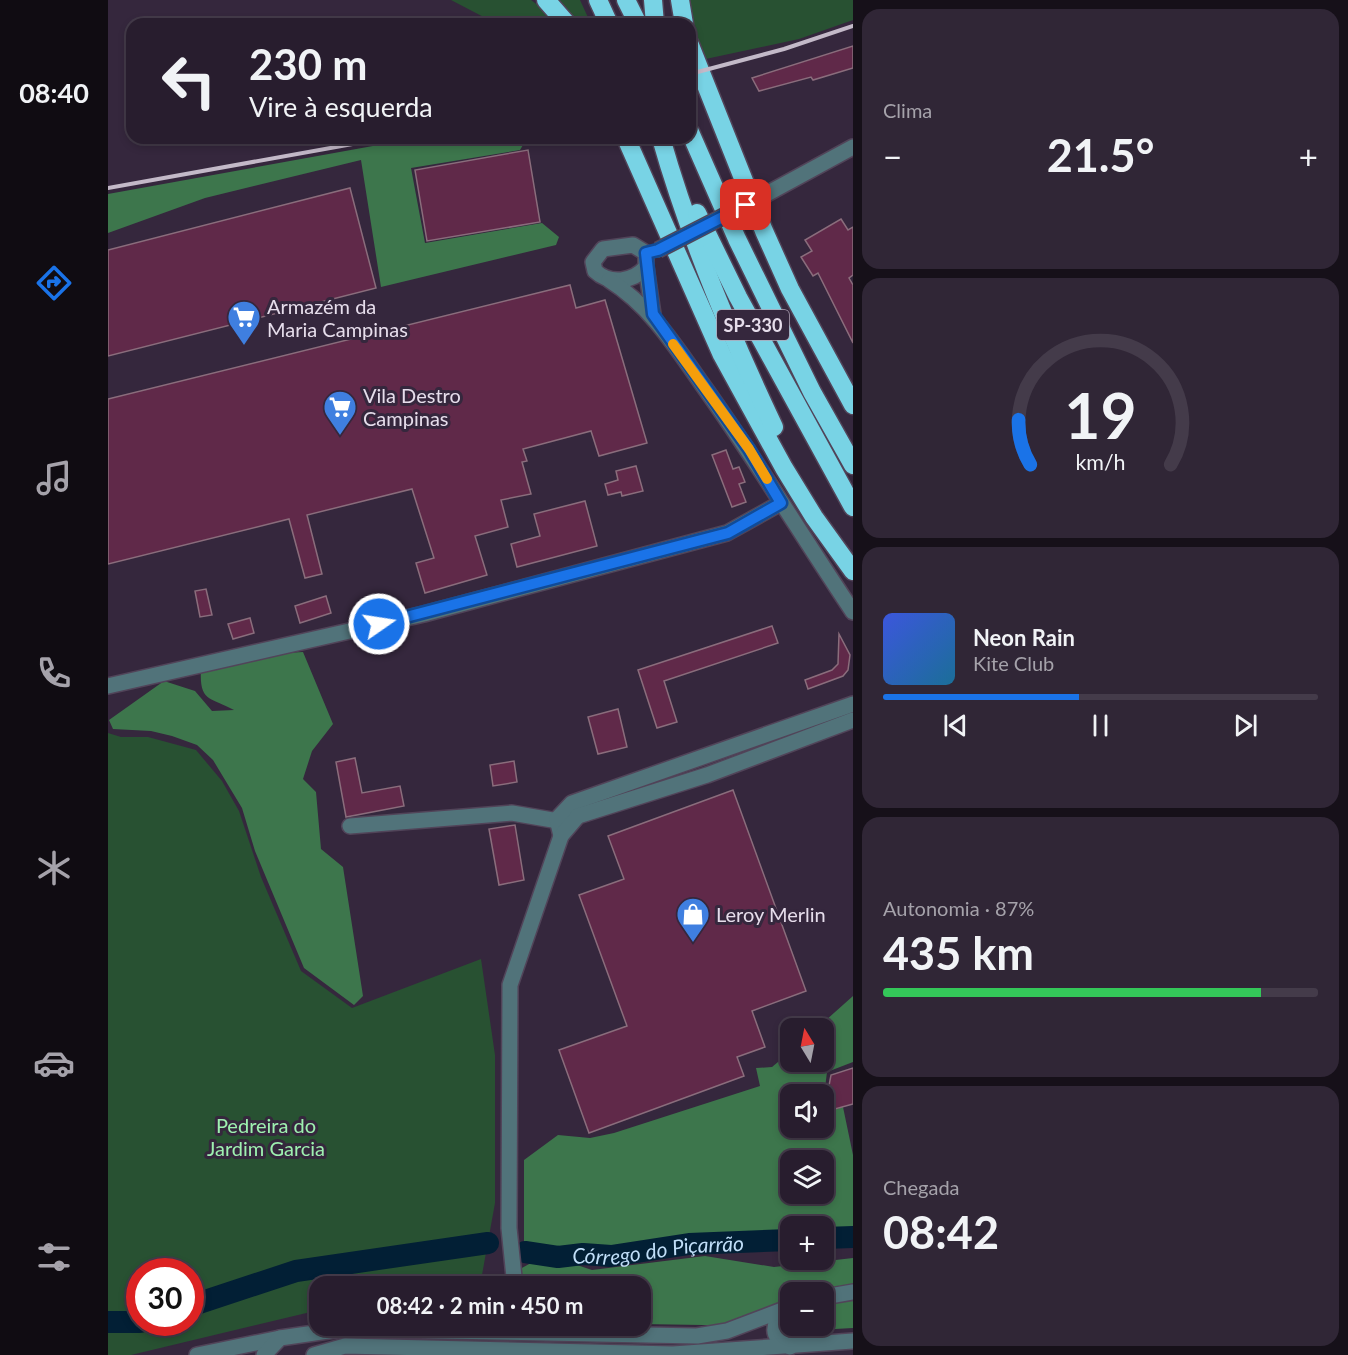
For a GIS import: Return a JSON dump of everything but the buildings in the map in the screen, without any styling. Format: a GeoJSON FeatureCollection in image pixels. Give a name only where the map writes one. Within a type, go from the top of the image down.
{"type":"FeatureCollection","features":[{"type":"Feature","properties":{"kind":"highway"},"geometry":{"type":"LineString","coordinates":[[546,0],[562,18]]}},
{"type":"Feature","properties":{"kind":"highway"},"geometry":{"type":"LineString","coordinates":[[598,0],[606,18]]}},
{"type":"Feature","properties":{"kind":"highway"},"geometry":{"type":"LineString","coordinates":[[626,0],[635,18]]}},
{"type":"Feature","properties":{"kind":"highway"},"geometry":{"type":"LineString","coordinates":[[653,0],[654,18]]}},
{"type":"Feature","properties":{"kind":"highway"},"geometry":{"type":"LineString","coordinates":[[680,0],[683,18]]}},
{"type":"Feature","properties":{"kind":"highway"},"geometry":{"type":"LineString","coordinates":[[696,60],[764,231],[790,289],[853,405]]}},
{"type":"Feature","properties":{"kind":"highway"},"geometry":{"type":"LineString","coordinates":[[629,144],[722,355],[784,468],[814,517],[848,564]]}},
{"type":"Feature","properties":{"kind":"highway"},"geometry":{"type":"LineString","coordinates":[[664,144],[676,189],[742,359],[774,427],[848,564]]}},
{"type":"Feature","properties":{"kind":"highway","name":"SP-330"},"geometry":{"type":"LineString","coordinates":[[665,144],[738,297],[853,507]]}},
{"type":"Feature","properties":{"kind":"highway","name":"SP-330"},"geometry":{"type":"LineString","coordinates":[[696,144],[742,249],[812,392],[853,465]]}},
{"type":"Feature","properties":{"kind":"street"},"geometry":{"type":"LineString","coordinates":[[609,280],[632,278],[650,256],[853,147]]}},
{"type":"Feature","properties":{"kind":"street"},"geometry":{"type":"LineString","coordinates":[[650,256],[633,245],[603,249],[593,262],[595,271],[631,294],[653,314],[749,449],[781,503],[853,612]]}},
{"type":"Feature","properties":{"kind":"street"},"geometry":{"type":"LineString","coordinates":[[650,256],[653,314]]}},
{"type":"Feature","properties":{"kind":"street"},"geometry":{"type":"LineString","coordinates":[[108,686],[424,614],[728,533],[781,503]]}},
{"type":"Feature","properties":{"kind":"street"},"geometry":{"type":"LineString","coordinates":[[513,1276],[509,1228],[510,985],[572,803],[853,704]]}},
{"type":"Feature","properties":{"kind":"street"},"geometry":{"type":"LineString","coordinates":[[350,826],[513,813],[563,826],[578,816],[707,775],[853,720]]}},
{"type":"Feature","properties":{"kind":"street"},"geometry":{"type":"LineString","coordinates":[[834,1295],[853,1292]]}},
{"type":"Feature","properties":{"kind":"street"},"geometry":{"type":"LineString","coordinates":[[649,1336],[713,1335],[780,1311]]}},
{"type":"Feature","properties":{"kind":"street"},"geometry":{"type":"LineString","coordinates":[[780,1317],[774,1324],[773,1332],[781,1343],[790,1347]]}},
{"type":"Feature","properties":{"kind":"street"},"geometry":{"type":"LineString","coordinates":[[197,1355],[309,1334]]}},
{"type":"Feature","properties":{"kind":"street"},"geometry":{"type":"LineString","coordinates":[[609,1353],[610,1336]]}},
{"type":"Feature","properties":{"kind":"street"},"geometry":{"type":"LineString","coordinates":[[266,1354],[280,1338]]}},
{"type":"Feature","properties":{"kind":"street"},"geometry":{"type":"LineString","coordinates":[[314,1355],[345,1346],[411,1351],[516,1353],[753,1352],[853,1341]]}},
{"type":"Feature","properties":{"kind":"green space"},"geometry":{"type":"Polygon","coordinates":[[[451,0],[531,0],[548,13],[550,18],[486,18],[451,0]]]}},
{"type":"Feature","properties":{"kind":"green space"},"geometry":{"type":"Polygon","coordinates":[[[555,0],[580,0],[588,18],[569,18],[555,0]]]}},
{"type":"Feature","properties":{"kind":"green space"},"geometry":{"type":"Polygon","coordinates":[[[685,0],[853,0],[853,20],[799,39],[701,60],[696,48],[696,18],[688,18],[685,0]]]}},
{"type":"Feature","properties":{"kind":"green space"},"geometry":{"type":"Polygon","coordinates":[[[384,144],[535,144],[523,145],[520,150],[411,168],[425,243],[542,223],[559,237],[556,245],[381,287],[361,160],[205,198],[108,233],[108,194],[384,144]]]}},
{"type":"Feature","properties":{"kind":"green space"},"geometry":{"type":"Polygon","coordinates":[[[303,652],[333,724],[312,751],[303,779],[316,792],[321,849],[343,867],[363,996],[354,1005],[304,968],[255,851],[242,808],[213,760],[197,745],[151,731],[113,729],[109,720],[164,681],[195,691],[212,711],[234,710],[204,693],[201,669],[268,654],[303,652]]]}},
{"type":"Feature","properties":{"kind":"green space","name":"Pedreira do Jardim Garcia"},"geometry":{"type":"Polygon","coordinates":[[[108,733],[121,737],[148,737],[196,750],[222,781],[239,811],[261,877],[301,971],[352,1008],[481,959],[495,1055],[495,1203],[482,1276],[309,1276],[309,1312],[131,1355],[108,1355],[108,733]]]}},
{"type":"Feature","properties":{"kind":"green space"},"geometry":{"type":"Polygon","coordinates":[[[853,996],[853,1062],[834,1069],[834,1018],[828,1018],[853,996]]]}},
{"type":"Feature","properties":{"kind":"green space"},"geometry":{"type":"Polygon","coordinates":[[[780,1060],[780,1072],[827,1072],[826,1084],[780,1084],[780,1138],[834,1138],[834,1110],[843,1107],[853,1155],[853,1230],[834,1231],[834,1216],[780,1216],[780,1233],[698,1236],[562,1251],[524,1246],[524,1160],[558,1135],[590,1138],[614,1133],[760,1086],[756,1068],[772,1067],[780,1060]]]}},
{"type":"Feature","properties":{"kind":"green space"},"geometry":{"type":"Polygon","coordinates":[[[705,1256],[780,1266],[780,1270],[834,1270],[834,1260],[853,1258],[853,1328],[834,1329],[834,1282],[780,1282],[780,1328],[651,1324],[651,1276],[521,1276],[520,1269],[531,1263],[574,1264],[592,1270],[705,1256]]]}},
{"type":"Feature","properties":{"kind":"waterway","name":"Córrego do Piçarrão"},"geometry":{"type":"LineString","coordinates":[[834,1238],[853,1237]]}},
{"type":"Feature","properties":{"kind":"waterway","name":"Córrego do Piçarrão"},"geometry":{"type":"LineString","coordinates":[[525,1252],[558,1257],[583,1254],[611,1256],[689,1244],[780,1240]]}},
{"type":"Feature","properties":{"kind":"waterway","name":"Córrego do Piçarrão"},"geometry":{"type":"LineString","coordinates":[[204,1301],[296,1271],[488,1243]]}},
{"type":"Feature","properties":{"kind":"waterway","name":"Córrego do Piçarrão"},"geometry":{"type":"LineString","coordinates":[[108,1322],[126,1322]]}},
{"type":"Feature","properties":{"kind":"railway"},"geometry":{"type":"LineString","coordinates":[[696,72],[784,49],[853,26]]}},
{"type":"Feature","properties":{"kind":"railway"},"geometry":{"type":"LineString","coordinates":[[108,188],[353,144]]}},
{"type":"Feature","properties":{"kind":"slow traffic"},"geometry":{"type":"LineString","coordinates":[[673,344],[749,449],[767,479]]}},
{"type":"Feature","properties":{"kind":"place","name":"Armazém da Maria Campinas"},"geometry":{"type":"Point","coordinates":[244,346]}},
{"type":"Feature","properties":{"kind":"place","name":"Vila Destro Campinas"},"geometry":{"type":"Point","coordinates":[340,436]}},
{"type":"Feature","properties":{"kind":"place","name":"Leroy Merlin"},"geometry":{"type":"Point","coordinates":[693,943]}},
{"type":"Feature","properties":{"kind":"route"},"geometry":{"type":"LineString","coordinates":[[379,624],[728,533],[781,503],[749,449],[653,314],[648,288],[646,253],[677,241],[746,205]]}}]}
